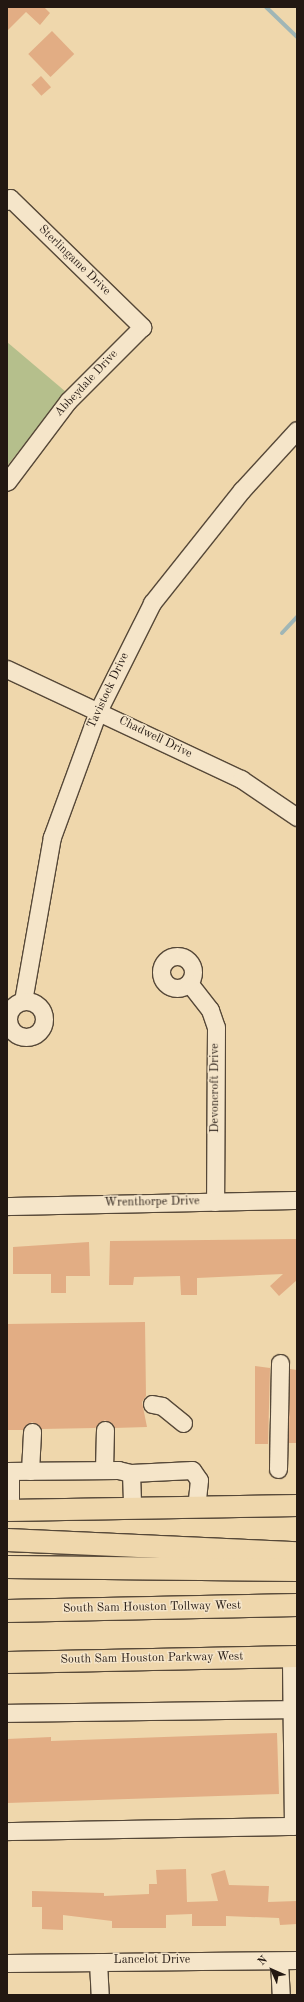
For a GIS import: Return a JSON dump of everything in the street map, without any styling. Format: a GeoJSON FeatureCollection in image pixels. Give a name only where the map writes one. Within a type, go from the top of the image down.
{"type":"FeatureCollection","features":[{"type":"Feature","properties":{"kind":"highway"},"geometry":{"type":"LineString","coordinates":[[7,1540],[297,1553]]}},
{"type":"Feature","properties":{"kind":"highway"},"geometry":{"type":"LineString","coordinates":[[7,1568],[297,1570]]}},
{"type":"Feature","properties":{"kind":"highway","name":"South Sam Houston Tollway West"},"geometry":{"type":"LineString","coordinates":[[7,1611],[297,1605]]}},
{"type":"Feature","properties":{"kind":"highway"},"geometry":{"type":"LineString","coordinates":[[7,1618],[101,1609]]}},
{"type":"Feature","properties":{"kind":"main road"},"geometry":{"type":"LineString","coordinates":[[9,1510],[297,1505]]}},
{"type":"Feature","properties":{"kind":"main road","name":"South Sam Houston Parkway West"},"geometry":{"type":"LineString","coordinates":[[7,1662],[294,1656]]}},
{"type":"Feature","properties":{"kind":"street","name":"Sterlingame Drive"},"geometry":{"type":"LineString","coordinates":[[7,201],[10,198],[142,327]]}},
{"type":"Feature","properties":{"kind":"street","name":"Abbeydale Drive"},"geometry":{"type":"LineString","coordinates":[[7,482],[68,401],[142,327]]}},
{"type":"Feature","properties":{"kind":"street","name":"Tavistock Drive"},"geometry":{"type":"LineString","coordinates":[[24,1001],[52,836],[98,711],[152,603],[242,490],[297,430]]}},
{"type":"Feature","properties":{"kind":"street","name":"Chadwell Drive"},"geometry":{"type":"LineString","coordinates":[[7,669],[241,779],[297,817]]}},
{"type":"Feature","properties":{"kind":"street","name":"Devoncroft Drive"},"geometry":{"type":"LineString","coordinates":[[189,983],[210,1010],[216,1027],[215,1202]]}},
{"type":"Feature","properties":{"kind":"street","name":"Wrenthorpe Drive"},"geometry":{"type":"LineString","coordinates":[[7,1206],[297,1200]]}},
{"type":"Feature","properties":{"kind":"street"},"geometry":{"type":"LineString","coordinates":[[278,1469],[280,1363]]}},
{"type":"Feature","properties":{"kind":"street"},"geometry":{"type":"LineString","coordinates":[[152,1404],[162,1406],[184,1423]]}},
{"type":"Feature","properties":{"kind":"street"},"geometry":{"type":"LineString","coordinates":[[104,1430],[104,1470]]}},
{"type":"Feature","properties":{"kind":"street"},"geometry":{"type":"LineString","coordinates":[[30,1471],[32,1432]]}},
{"type":"Feature","properties":{"kind":"street"},"geometry":{"type":"LineString","coordinates":[[9,1510],[8,1471],[104,1470],[131,1472],[192,1470],[198,1480],[196,1507]]}},
{"type":"Feature","properties":{"kind":"street"},"geometry":{"type":"LineString","coordinates":[[131,1472],[132,1508]]}},
{"type":"Feature","properties":{"kind":"street"},"geometry":{"type":"LineString","coordinates":[[7,1831],[293,1826],[292,1708],[294,1656]]}},
{"type":"Feature","properties":{"kind":"street"},"geometry":{"type":"LineString","coordinates":[[7,1713],[292,1708]]}},
{"type":"Feature","properties":{"kind":"street","name":"Lancelot Drive"},"geometry":{"type":"LineString","coordinates":[[7,1963],[297,1960]]}},
{"type":"Feature","properties":{"kind":"street"},"geometry":{"type":"LineString","coordinates":[[280,1961],[281,1995]]}},
{"type":"Feature","properties":{"kind":"street"},"geometry":{"type":"LineString","coordinates":[[98,1962],[100,1995]]}},
{"type":"Feature","properties":{"kind":"green space"},"geometry":{"type":"Polygon","coordinates":[[[7,342],[66,392],[7,466],[7,342]]]}},
{"type":"Feature","properties":{"kind":"building"},"geometry":{"type":"Polygon","coordinates":[[[7,7],[44,7],[50,13],[40,25],[26,12],[7,31],[7,7]]]}},
{"type":"Feature","properties":{"kind":"building"},"geometry":{"type":"Polygon","coordinates":[[[52,31],[74,54],[50,77],[28,54],[52,31]]]}},
{"type":"Feature","properties":{"kind":"building"},"geometry":{"type":"Polygon","coordinates":[[[41,76],[51,87],[41,96],[31,85],[41,76]]]}},
{"type":"Feature","properties":{"kind":"building"},"geometry":{"type":"Polygon","coordinates":[[[297,1239],[297,1280],[279,1296],[270,1286],[283,1274],[197,1278],[197,1295],[181,1295],[180,1276],[134,1277],[133,1285],[109,1285],[110,1241],[297,1239]]]}},
{"type":"Feature","properties":{"kind":"building"},"geometry":{"type":"Polygon","coordinates":[[[89,1242],[90,1276],[66,1276],[66,1293],[51,1293],[51,1274],[13,1274],[13,1247],[89,1242]]]}},
{"type":"Feature","properties":{"kind":"building"},"geometry":{"type":"Polygon","coordinates":[[[145,1322],[146,1396],[142,1402],[147,1427],[114,1428],[105,1420],[95,1428],[41,1429],[32,1422],[23,1430],[7,1430],[7,1324],[145,1322]]]}},
{"type":"Feature","properties":{"kind":"building"},"geometry":{"type":"Polygon","coordinates":[[[255,1366],[270,1368],[268,1444],[255,1444],[255,1366]]]}},
{"type":"Feature","properties":{"kind":"building"},"geometry":{"type":"Polygon","coordinates":[[[290,1369],[297,1370],[297,1443],[288,1443],[290,1369]]]}},
{"type":"Feature","properties":{"kind":"building"},"geometry":{"type":"Polygon","coordinates":[[[277,1733],[279,1794],[7,1803],[7,1739],[51,1737],[51,1741],[277,1733]]]}},
{"type":"Feature","properties":{"kind":"building"},"geometry":{"type":"Polygon","coordinates":[[[186,1869],[187,1902],[218,1901],[211,1874],[225,1870],[229,1885],[269,1886],[268,1902],[297,1901],[297,1924],[280,1925],[279,1918],[226,1916],[226,1926],[192,1926],[192,1914],[166,1915],[166,1928],[112,1928],[112,1921],[63,1915],[63,1930],[42,1929],[42,1907],[32,1907],[32,1891],[104,1893],[104,1896],[149,1894],[149,1884],[157,1884],[156,1870],[186,1869]]]}},
{"type":"Feature","properties":{"kind":"waterway"},"geometry":{"type":"LineString","coordinates":[[266,7],[297,37]]}},
{"type":"Feature","properties":{"kind":"waterway"},"geometry":{"type":"LineString","coordinates":[[282,633],[297,617]]}}]}
